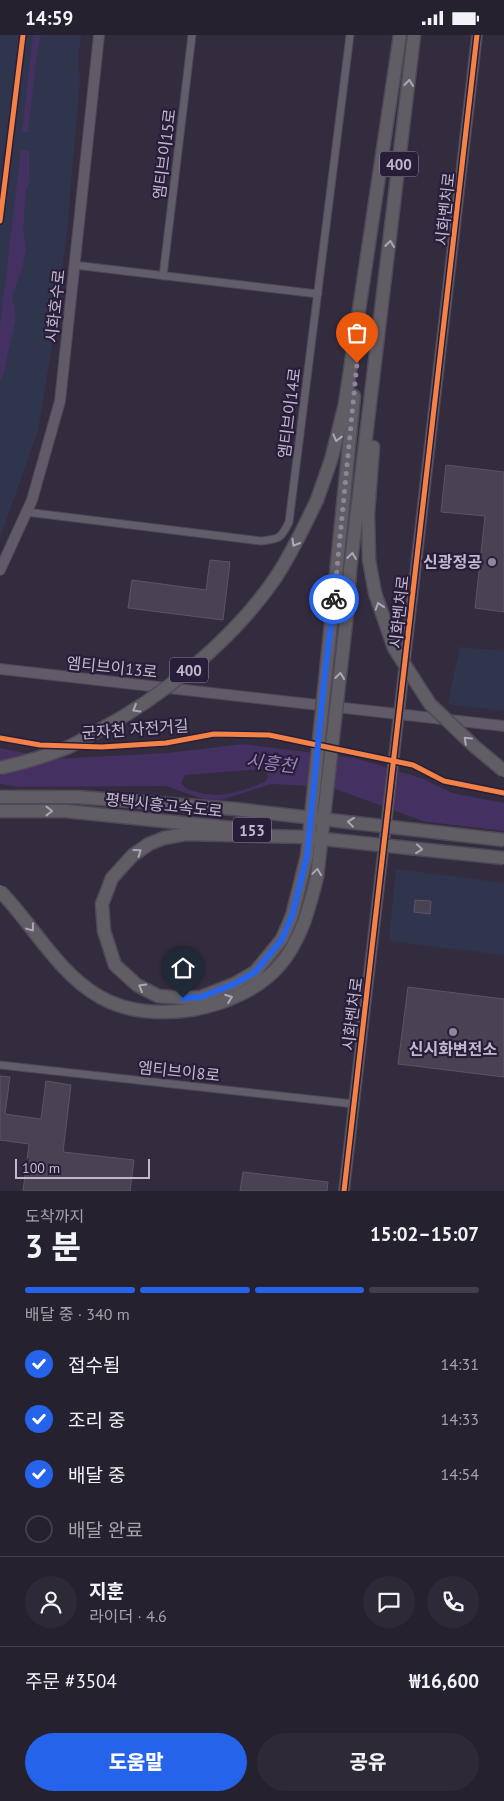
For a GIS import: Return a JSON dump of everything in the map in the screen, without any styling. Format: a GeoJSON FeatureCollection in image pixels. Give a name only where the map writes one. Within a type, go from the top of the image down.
{"type":"FeatureCollection","features":[{"type":"Feature","properties":{"kind":"highway","name":"400"},"geometry":{"type":"LineString","coordinates":[[0,768],[67,748],[144,705],[193,667],[237,625],[274,580],[300,535],[317,499],[331,460],[345,404],[400,35]]}},
{"type":"Feature","properties":{"kind":"highway","name":"400"},"geometry":{"type":"LineString","coordinates":[[0,891],[17,908],[66,972],[101,998],[126,1008],[147,1012],[179,1013],[210,1005],[246,992],[267,978],[280,965],[299,935],[308,912],[317,877],[348,605],[351,560],[414,35]]}},
{"type":"Feature","properties":{"kind":"highway"},"geometry":{"type":"LineString","coordinates":[[305,837],[186,834],[164,838],[149,844],[133,855],[112,878],[102,904],[104,931],[115,965],[137,985],[158,996],[201,997],[234,984],[255,972],[282,939],[292,916],[307,856],[359,343],[383,148]]}},
{"type":"Feature","properties":{"kind":"highway"},"geometry":{"type":"LineString","coordinates":[[384,292],[368,514],[370,560],[375,593],[394,648],[430,704],[474,746],[504,771]]}},
{"type":"Feature","properties":{"kind":"highway","name":"평택시흥고속도로"},"geometry":{"type":"LineString","coordinates":[[0,797],[77,797],[235,809],[504,840]]}},
{"type":"Feature","properties":{"kind":"highway","name":"평택시흥고속도로"},"geometry":{"type":"LineString","coordinates":[[0,811],[65,811],[504,858]]}},
{"type":"Feature","properties":{"kind":"street","name":"시화호수로"},"geometry":{"type":"LineString","coordinates":[[0,570],[32,500],[60,401],[99,35]]}},
{"type":"Feature","properties":{"kind":"street","name":"엠티브이15로"},"geometry":{"type":"LineString","coordinates":[[163,276],[192,35]]}},
{"type":"Feature","properties":{"kind":"street","name":"엠티브이14로"},"geometry":{"type":"LineString","coordinates":[[26,512],[261,541],[284,535],[289,522],[350,35]]}},
{"type":"Feature","properties":{"kind":"street","name":"시화벤처로"},"geometry":{"type":"LineString","coordinates":[[344,1191],[477,35]]}},
{"type":"Feature","properties":{"kind":"street"},"geometry":{"type":"LineString","coordinates":[[74,265],[318,294]]}},
{"type":"Feature","properties":{"kind":"street","name":"엠티브이13로"},"geometry":{"type":"LineString","coordinates":[[0,669],[504,726]]}},
{"type":"Feature","properties":{"kind":"street","name":"엠티브이8로"},"geometry":{"type":"LineString","coordinates":[[0,1065],[354,1104]]}},
{"type":"Feature","properties":{"kind":"shaded area"},"geometry":{"type":"Polygon","coordinates":[[[0,35],[81,35],[78,58],[80,79],[67,232],[54,333],[38,430],[0,538],[0,35]]]}},
{"type":"Feature","properties":{"kind":"shaded area"},"geometry":{"type":"Polygon","coordinates":[[[460,647],[504,651],[504,711],[448,704],[460,647]]]}},
{"type":"Feature","properties":{"kind":"shaded area"},"geometry":{"type":"Polygon","coordinates":[[[396,869],[504,883],[504,955],[389,941],[396,869]]]}},
{"type":"Feature","properties":{"kind":"water"},"geometry":{"type":"Polygon","coordinates":[[[33,35],[41,35],[37,52],[28,132],[22,132],[33,35]]]}},
{"type":"Feature","properties":{"kind":"water"},"geometry":{"type":"Polygon","coordinates":[[[21,149],[29,151],[29,183],[26,190],[23,231],[26,249],[22,269],[12,296],[16,318],[2,380],[0,380],[0,326],[21,149]]]}},
{"type":"Feature","properties":{"kind":"water","name":"시흥천"},"geometry":{"type":"Polygon","coordinates":[[[243,744],[355,758],[424,779],[452,793],[504,803],[504,840],[464,836],[330,787],[271,784],[221,800],[204,799],[165,786],[18,787],[0,784],[0,748],[53,759],[167,753],[243,744]],[[264,769],[185,775],[181,783],[192,791],[218,795],[241,791],[265,782],[268,776],[264,769]]]}},
{"type":"Feature","properties":{"kind":"pier"},"geometry":{"type":"Polygon","coordinates":[[[412,820],[504,831],[504,843],[464,839],[412,820]]]}},
{"type":"Feature","properties":{"kind":"building","name":"신광정공"},"geometry":{"type":"Polygon","coordinates":[[[446,465],[504,472],[504,612],[475,608],[485,516],[441,512],[446,465]]]}},
{"type":"Feature","properties":{"kind":"building"},"geometry":{"type":"Polygon","coordinates":[[[210,560],[230,562],[223,620],[128,608],[132,580],[206,590],[210,560]]]}},
{"type":"Feature","properties":{"kind":"building"},"geometry":{"type":"Polygon","coordinates":[[[415,900],[431,901],[430,914],[414,912],[415,900]]]}},
{"type":"Feature","properties":{"kind":"building","name":"신시화변전소"},"geometry":{"type":"Polygon","coordinates":[[[408,987],[504,999],[504,1077],[398,1064],[408,987]]]}},
{"type":"Feature","properties":{"kind":"building"},"geometry":{"type":"Polygon","coordinates":[[[0,1076],[10,1077],[5,1114],[41,1119],[46,1081],[71,1085],[63,1152],[134,1160],[130,1191],[23,1191],[29,1144],[0,1140],[0,1076]]]}},
{"type":"Feature","properties":{"kind":"building"},"geometry":{"type":"Polygon","coordinates":[[[243,1172],[328,1182],[327,1191],[240,1191],[243,1172]]]}},
{"type":"Feature","properties":{"kind":"cycle path"},"geometry":{"type":"LineString","coordinates":[[0,221],[23,35]]}},
{"type":"Feature","properties":{"kind":"cycle path"},"geometry":{"type":"LineString","coordinates":[[344,1191],[477,35]]}},
{"type":"Feature","properties":{"kind":"cycle path","name":"군자천 자전거길"},"geometry":{"type":"LineString","coordinates":[[0,738],[40,745],[102,747],[166,743],[214,734],[269,735],[413,765],[444,781],[504,793]]}},
{"type":"Feature","properties":{"kind":"way so far"},"geometry":{"type":"LineString","coordinates":[[334,599],[357,363]]}},
{"type":"Feature","properties":{"kind":"place","name":"신광정공"},"geometry":{"type":"Point","coordinates":[492,562]}},
{"type":"Feature","properties":{"kind":"place","name":"신시화변전소"},"geometry":{"type":"Point","coordinates":[453,1032]}},
{"type":"Feature","properties":{"kind":"route"},"geometry":{"type":"LineString","coordinates":[[183,998],[201,997],[234,984],[255,972],[282,939],[292,916],[307,856],[334,599]]}}]}
